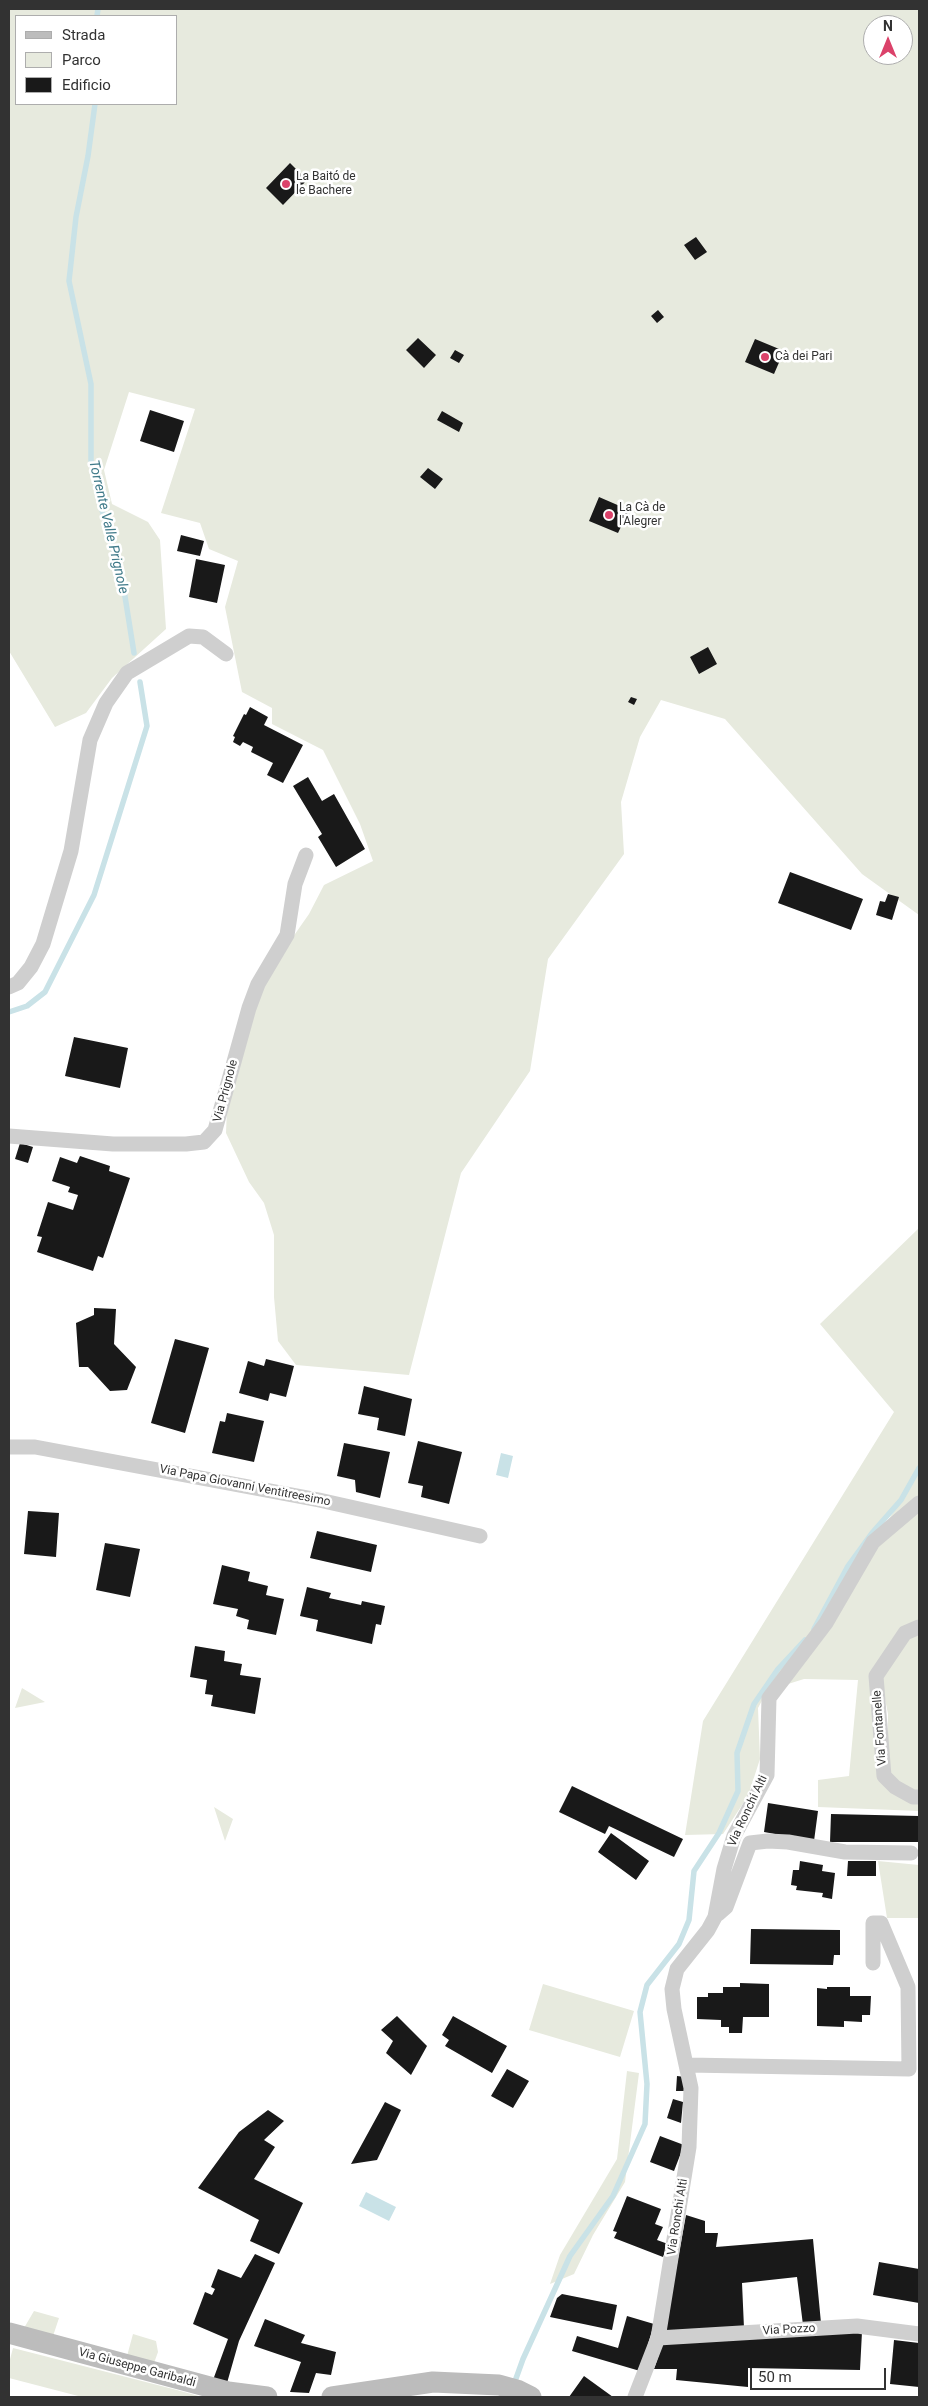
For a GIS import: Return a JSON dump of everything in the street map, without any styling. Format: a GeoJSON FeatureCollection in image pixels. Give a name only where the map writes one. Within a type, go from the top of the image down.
{"type":"FeatureCollection","features":[{"type":"Feature","properties":{"kind":"street"},"geometry":{"type":"LineString","coordinates":[[9,987],[18,983],[31,968],[43,944],[71,851],[90,740],[106,703],[127,673],[189,636],[203,637],[226,654]]}},
{"type":"Feature","properties":{"kind":"street","name":"Via Prignole"},"geometry":{"type":"LineString","coordinates":[[9,1136],[113,1144],[186,1144],[204,1142],[215,1130],[249,1008],[258,984],[287,935],[295,884],[306,854]]}},
{"type":"Feature","properties":{"kind":"street","name":"Via Papa Giovanni Ventitreesimo"},"geometry":{"type":"LineString","coordinates":[[9,1447],[35,1447],[319,1500],[480,1536]]}},
{"type":"Feature","properties":{"kind":"street","name":"Via Ronchi Alti"},"geometry":{"type":"LineString","coordinates":[[635,2397],[658,2338],[689,2147],[691,2088],[688,2065],[674,2009],[672,1989],[677,1969],[708,1930],[715,1916],[724,1869],[734,1836],[767,1775],[769,1698],[826,1623],[874,1542],[919,1503]]}},
{"type":"Feature","properties":{"kind":"street","name":"Via Fontanelle"},"geometry":{"type":"LineString","coordinates":[[919,1627],[904,1633],[876,1676],[884,1776],[895,1787],[913,1797],[919,1797]]}},
{"type":"Feature","properties":{"kind":"street"},"geometry":{"type":"LineString","coordinates":[[715,1916],[726,1907],[750,1843],[768,1840],[845,1852],[910,1853]]}},
{"type":"Feature","properties":{"kind":"street"},"geometry":{"type":"LineString","coordinates":[[688,2065],[909,2069],[908,1987],[881,1923],[873,1923],[873,1963]]}},
{"type":"Feature","properties":{"kind":"street","name":"Via Pozzo"},"geometry":{"type":"LineString","coordinates":[[658,2338],[857,2326],[919,2334]]}},
{"type":"Feature","properties":{"kind":"street","name":"Via Giuseppe Garibaldi"},"geometry":{"type":"LineString","coordinates":[[9,2333],[228,2392],[267,2397]]}},
{"type":"Feature","properties":{"kind":"street"},"geometry":{"type":"LineString","coordinates":[[332,2397],[433,2382],[499,2385],[529,2396]]}},
{"type":"Feature","properties":{"kind":"green space"},"geometry":{"type":"Polygon","coordinates":[[[9,9],[919,9],[919,915],[862,874],[725,719],[661,700],[640,737],[621,802],[624,854],[548,959],[530,1071],[461,1173],[409,1375],[296,1365],[278,1341],[274,1297],[274,1235],[264,1203],[249,1182],[226,1133],[227,1107],[259,992],[281,954],[309,914],[324,885],[373,861],[360,824],[323,750],[272,724],[272,708],[242,692],[225,607],[238,561],[209,549],[200,523],[161,513],[195,409],[129,392],[104,470],[112,504],[148,522],[160,540],[166,629],[112,678],[86,713],[55,727],[9,651],[9,9]]]}},
{"type":"Feature","properties":{"kind":"green space"},"geometry":{"type":"Polygon","coordinates":[[[919,1228],[919,1498],[882,1530],[899,1503],[862,1544],[839,1578],[821,1623],[765,1695],[758,1708],[760,1759],[748,1796],[723,1834],[685,1835],[703,1721],[894,1412],[820,1324],[919,1228]]]}},
{"type":"Feature","properties":{"kind":"green space"},"geometry":{"type":"Polygon","coordinates":[[[919,1507],[919,1622],[880,1664],[880,1768],[919,1800],[919,1811],[818,1807],[818,1780],[849,1776],[858,1680],[804,1679],[788,1684],[875,1542],[919,1507]]]}},
{"type":"Feature","properties":{"kind":"green space"},"geometry":{"type":"Polygon","coordinates":[[[911,1636],[919,1636],[919,1793],[900,1784],[887,1772],[888,1714],[882,1684],[884,1674],[911,1636]]]}},
{"type":"Feature","properties":{"kind":"green space"},"geometry":{"type":"Polygon","coordinates":[[[22,1688],[45,1702],[15,1708],[22,1688]]]}},
{"type":"Feature","properties":{"kind":"green space"},"geometry":{"type":"Polygon","coordinates":[[[214,1807],[233,1819],[225,1841],[214,1807]]]}},
{"type":"Feature","properties":{"kind":"green space"},"geometry":{"type":"Polygon","coordinates":[[[878,1861],[919,1865],[919,1918],[887,1918],[878,1861]]]}},
{"type":"Feature","properties":{"kind":"green space"},"geometry":{"type":"Polygon","coordinates":[[[543,1984],[634,2011],[620,2057],[529,2030],[543,1984]]]}},
{"type":"Feature","properties":{"kind":"green space"},"geometry":{"type":"Polygon","coordinates":[[[627,2071],[639,2073],[625,2182],[593,2235],[574,2274],[550,2284],[560,2255],[617,2159],[627,2071]]]}},
{"type":"Feature","properties":{"kind":"green space"},"geometry":{"type":"Polygon","coordinates":[[[34,2311],[59,2318],[53,2336],[24,2328],[34,2311]]]}},
{"type":"Feature","properties":{"kind":"green space"},"geometry":{"type":"Polygon","coordinates":[[[133,2334],[156,2341],[158,2352],[154,2363],[127,2356],[133,2334]]]}},
{"type":"Feature","properties":{"kind":"green space"},"geometry":{"type":"Polygon","coordinates":[[[13,2348],[202,2397],[82,2397],[9,2378],[9,2363],[13,2348]]]}},
{"type":"Feature","properties":{"kind":"water"},"geometry":{"type":"Polygon","coordinates":[[[501,1453],[513,1456],[508,1478],[496,1475],[501,1453]]]}},
{"type":"Feature","properties":{"kind":"water"},"geometry":{"type":"Polygon","coordinates":[[[366,2192],[396,2207],[389,2221],[359,2206],[366,2192]]]}},
{"type":"Feature","properties":{"kind":"building","name":"La Baitó de le Bachere"},"geometry":{"type":"Polygon","coordinates":[[[290,163],[307,180],[283,205],[266,188],[290,163]]]}},
{"type":"Feature","properties":{"kind":"building"},"geometry":{"type":"Polygon","coordinates":[[[696,237],[707,252],[695,260],[684,245],[696,237]]]}},
{"type":"Feature","properties":{"kind":"building"},"geometry":{"type":"Polygon","coordinates":[[[658,310],[664,317],[657,323],[651,316],[658,310]]]}},
{"type":"Feature","properties":{"kind":"building"},"geometry":{"type":"Polygon","coordinates":[[[418,338],[436,355],[424,368],[406,350],[418,338]]]}},
{"type":"Feature","properties":{"kind":"building","name":"Cà dei Pari"},"geometry":{"type":"Polygon","coordinates":[[[755,339],[784,351],[774,374],[745,362],[755,339]]]}},
{"type":"Feature","properties":{"kind":"building"},"geometry":{"type":"Polygon","coordinates":[[[455,350],[464,355],[459,363],[450,358],[455,350]]]}},
{"type":"Feature","properties":{"kind":"building"},"geometry":{"type":"Polygon","coordinates":[[[150,410],[184,421],[174,452],[140,441],[150,410]]]}},
{"type":"Feature","properties":{"kind":"building"},"geometry":{"type":"Polygon","coordinates":[[[442,411],[463,423],[459,432],[437,420],[442,411]]]}},
{"type":"Feature","properties":{"kind":"building"},"geometry":{"type":"Polygon","coordinates":[[[428,468],[443,479],[435,489],[420,477],[428,468]]]}},
{"type":"Feature","properties":{"kind":"building","name":"La Cà de l'Alegrer"},"geometry":{"type":"Polygon","coordinates":[[[599,497],[629,510],[618,533],[589,521],[599,497]]]}},
{"type":"Feature","properties":{"kind":"building"},"geometry":{"type":"Polygon","coordinates":[[[181,535],[204,541],[200,556],[177,551],[181,535]]]}},
{"type":"Feature","properties":{"kind":"building"},"geometry":{"type":"Polygon","coordinates":[[[196,559],[225,565],[217,603],[189,597],[196,559]]]}},
{"type":"Feature","properties":{"kind":"building"},"geometry":{"type":"Polygon","coordinates":[[[708,647],[717,664],[699,674],[690,657],[708,647]]]}},
{"type":"Feature","properties":{"kind":"building"},"geometry":{"type":"Polygon","coordinates":[[[631,697],[637,699],[634,705],[628,702],[631,697]]]}},
{"type":"Feature","properties":{"kind":"building"},"geometry":{"type":"Polygon","coordinates":[[[250,707],[268,717],[264,725],[303,745],[283,783],[267,775],[273,763],[251,752],[253,747],[243,742],[240,746],[233,742],[235,737],[233,736],[244,714],[246,715],[250,707]]]}},
{"type":"Feature","properties":{"kind":"building"},"geometry":{"type":"Polygon","coordinates":[[[308,777],[322,801],[334,794],[365,849],[336,867],[318,837],[322,834],[293,786],[308,777]]]}},
{"type":"Feature","properties":{"kind":"building"},"geometry":{"type":"Polygon","coordinates":[[[790,872],[863,899],[851,930],[778,903],[790,872]]]}},
{"type":"Feature","properties":{"kind":"building"},"geometry":{"type":"Polygon","coordinates":[[[888,894],[899,897],[892,920],[876,915],[880,901],[885,902],[888,894]]]}},
{"type":"Feature","properties":{"kind":"building"},"geometry":{"type":"Polygon","coordinates":[[[74,1037],[128,1048],[120,1088],[65,1076],[74,1037]]]}},
{"type":"Feature","properties":{"kind":"building"},"geometry":{"type":"Polygon","coordinates":[[[20,1143],[33,1147],[28,1163],[15,1159],[20,1143]]]}},
{"type":"Feature","properties":{"kind":"building"},"geometry":{"type":"Polygon","coordinates":[[[80,1156],[110,1166],[109,1171],[130,1178],[103,1258],[98,1256],[93,1271],[37,1252],[42,1237],[37,1236],[48,1202],[73,1210],[78,1195],[68,1192],[70,1187],[52,1181],[60,1157],[77,1163],[80,1156]]]}},
{"type":"Feature","properties":{"kind":"building"},"geometry":{"type":"Polygon","coordinates":[[[94,1308],[116,1309],[114,1344],[136,1367],[127,1390],[110,1391],[88,1367],[79,1367],[76,1323],[94,1315],[94,1308]]]}},
{"type":"Feature","properties":{"kind":"building"},"geometry":{"type":"Polygon","coordinates":[[[175,1339],[209,1348],[185,1433],[151,1423],[175,1339]]]}},
{"type":"Feature","properties":{"kind":"building"},"geometry":{"type":"Polygon","coordinates":[[[266,1359],[294,1366],[286,1397],[270,1393],[268,1401],[239,1393],[248,1361],[264,1366],[266,1359]]]}},
{"type":"Feature","properties":{"kind":"building"},"geometry":{"type":"Polygon","coordinates":[[[364,1386],[412,1399],[405,1436],[377,1430],[379,1418],[358,1414],[364,1386]]]}},
{"type":"Feature","properties":{"kind":"building"},"geometry":{"type":"Polygon","coordinates":[[[227,1413],[264,1421],[254,1462],[212,1453],[220,1421],[225,1422],[227,1413]]]}},
{"type":"Feature","properties":{"kind":"building"},"geometry":{"type":"Polygon","coordinates":[[[418,1441],[462,1452],[449,1504],[421,1497],[423,1486],[408,1483],[418,1441]]]}},
{"type":"Feature","properties":{"kind":"building"},"geometry":{"type":"Polygon","coordinates":[[[344,1443],[390,1452],[380,1498],[356,1492],[355,1480],[337,1476],[344,1443]]]}},
{"type":"Feature","properties":{"kind":"building"},"geometry":{"type":"Polygon","coordinates":[[[28,1511],[59,1513],[56,1557],[24,1554],[28,1511]]]}},
{"type":"Feature","properties":{"kind":"building"},"geometry":{"type":"Polygon","coordinates":[[[317,1531],[377,1545],[371,1572],[310,1558],[317,1531]]]}},
{"type":"Feature","properties":{"kind":"building"},"geometry":{"type":"Polygon","coordinates":[[[105,1543],[140,1549],[130,1597],[96,1590],[105,1543]]]}},
{"type":"Feature","properties":{"kind":"building"},"geometry":{"type":"Polygon","coordinates":[[[222,1565],[250,1572],[248,1581],[268,1586],[266,1595],[284,1599],[276,1635],[247,1629],[249,1620],[236,1616],[238,1609],[213,1604],[222,1565]]]}},
{"type":"Feature","properties":{"kind":"building"},"geometry":{"type":"Polygon","coordinates":[[[307,1587],[331,1593],[329,1598],[361,1605],[362,1601],[385,1606],[381,1625],[376,1624],[372,1644],[316,1631],[318,1620],[300,1616],[307,1587]]]}},
{"type":"Feature","properties":{"kind":"building"},"geometry":{"type":"Polygon","coordinates":[[[195,1646],[225,1651],[224,1661],[242,1664],[240,1675],[261,1678],[255,1714],[211,1706],[213,1695],[205,1694],[207,1680],[190,1677],[195,1646]]]}},
{"type":"Feature","properties":{"kind":"building"},"geometry":{"type":"Polygon","coordinates":[[[572,1786],[683,1839],[674,1857],[609,1826],[605,1834],[559,1812],[572,1786]]]}},
{"type":"Feature","properties":{"kind":"building"},"geometry":{"type":"Polygon","coordinates":[[[768,1803],[818,1811],[814,1841],[764,1832],[768,1803]]]}},
{"type":"Feature","properties":{"kind":"building"},"geometry":{"type":"Polygon","coordinates":[[[831,1814],[919,1816],[919,1842],[830,1842],[831,1814]]]}},
{"type":"Feature","properties":{"kind":"building"},"geometry":{"type":"Polygon","coordinates":[[[611,1833],[649,1861],[636,1880],[598,1852],[611,1833]]]}},
{"type":"Feature","properties":{"kind":"building"},"geometry":{"type":"Polygon","coordinates":[[[800,1861],[823,1865],[822,1871],[835,1873],[832,1899],[822,1897],[823,1893],[796,1890],[797,1886],[791,1885],[793,1870],[799,1870],[800,1861]]]}},
{"type":"Feature","properties":{"kind":"building"},"geometry":{"type":"Polygon","coordinates":[[[848,1861],[876,1861],[876,1876],[847,1876],[848,1861]]]}},
{"type":"Feature","properties":{"kind":"building"},"geometry":{"type":"Polygon","coordinates":[[[751,1929],[840,1930],[840,1955],[834,1955],[833,1965],[750,1964],[751,1929]]]}},
{"type":"Feature","properties":{"kind":"building"},"geometry":{"type":"Polygon","coordinates":[[[740,1983],[769,1984],[769,2017],[743,2017],[742,2033],[729,2033],[729,2027],[721,2027],[721,2020],[697,2019],[697,1997],[708,1997],[708,1993],[723,1993],[723,1987],[740,1987],[740,1983]]]}},
{"type":"Feature","properties":{"kind":"building"},"geometry":{"type":"Polygon","coordinates":[[[827,1987],[850,1987],[850,1996],[871,1996],[870,2015],[862,2015],[862,2022],[844,2021],[844,2027],[817,2026],[817,1988],[827,1989],[827,1987]]]}},
{"type":"Feature","properties":{"kind":"building"},"geometry":{"type":"Polygon","coordinates":[[[397,2016],[427,2046],[411,2075],[386,2053],[393,2041],[381,2030],[397,2016]]]}},
{"type":"Feature","properties":{"kind":"building"},"geometry":{"type":"Polygon","coordinates":[[[453,2016],[507,2046],[492,2073],[445,2046],[449,2040],[442,2035],[453,2016]]]}},
{"type":"Feature","properties":{"kind":"building"},"geometry":{"type":"Polygon","coordinates":[[[507,2069],[529,2081],[513,2108],[491,2096],[507,2069]]]}},
{"type":"Feature","properties":{"kind":"building"},"geometry":{"type":"Polygon","coordinates":[[[677,2076],[685,2077],[685,2091],[676,2091],[677,2076]]]}},
{"type":"Feature","properties":{"kind":"building"},"geometry":{"type":"Polygon","coordinates":[[[673,2099],[683,2102],[681,2123],[667,2118],[673,2099]]]}},
{"type":"Feature","properties":{"kind":"building"},"geometry":{"type":"Polygon","coordinates":[[[385,2102],[401,2110],[377,2160],[351,2164],[385,2102]]]}},
{"type":"Feature","properties":{"kind":"building"},"geometry":{"type":"Polygon","coordinates":[[[268,2110],[284,2121],[264,2140],[275,2147],[254,2179],[303,2203],[279,2254],[250,2241],[259,2220],[198,2188],[239,2132],[268,2110]]]}},
{"type":"Feature","properties":{"kind":"building"},"geometry":{"type":"Polygon","coordinates":[[[660,2136],[684,2145],[674,2171],[650,2162],[660,2136]]]}},
{"type":"Feature","properties":{"kind":"building"},"geometry":{"type":"Polygon","coordinates":[[[627,2196],[661,2209],[655,2224],[663,2227],[657,2240],[668,2244],[663,2257],[614,2238],[617,2232],[613,2231],[627,2196]]]}},
{"type":"Feature","properties":{"kind":"building"},"geometry":{"type":"Polygon","coordinates":[[[686,2215],[705,2221],[705,2233],[718,2233],[716,2247],[813,2239],[821,2323],[803,2325],[797,2277],[742,2283],[744,2328],[664,2335],[686,2215]]]}},
{"type":"Feature","properties":{"kind":"building"},"geometry":{"type":"Polygon","coordinates":[[[255,2254],[275,2263],[239,2341],[227,2383],[213,2380],[228,2339],[193,2324],[205,2292],[212,2295],[215,2289],[211,2287],[218,2269],[241,2278],[255,2254]]]}},
{"type":"Feature","properties":{"kind":"building"},"geometry":{"type":"Polygon","coordinates":[[[879,2262],[919,2269],[919,2303],[873,2295],[879,2262]]]}},
{"type":"Feature","properties":{"kind":"building"},"geometry":{"type":"Polygon","coordinates":[[[562,2294],[617,2305],[612,2330],[550,2317],[557,2298],[562,2294]]]}},
{"type":"Feature","properties":{"kind":"building"},"geometry":{"type":"Polygon","coordinates":[[[627,2316],[654,2324],[640,2371],[572,2351],[577,2336],[618,2348],[627,2316]]]}},
{"type":"Feature","properties":{"kind":"building"},"geometry":{"type":"Polygon","coordinates":[[[265,2319],[305,2335],[301,2343],[336,2352],[331,2375],[316,2373],[309,2393],[290,2392],[301,2362],[254,2346],[265,2319]]]}},
{"type":"Feature","properties":{"kind":"building"},"geometry":{"type":"Polygon","coordinates":[[[862,2332],[860,2370],[748,2368],[748,2387],[676,2380],[677,2369],[654,2369],[663,2343],[862,2332]]]}},
{"type":"Feature","properties":{"kind":"building"},"geometry":{"type":"Polygon","coordinates":[[[894,2340],[919,2343],[919,2387],[890,2384],[894,2340]]]}},
{"type":"Feature","properties":{"kind":"building"},"geometry":{"type":"Polygon","coordinates":[[[584,2376],[613,2397],[569,2397],[584,2376]]]}},
{"type":"Feature","properties":{"kind":"waterway","name":"Torrente Valle Prignole"},"geometry":{"type":"LineString","coordinates":[[97,15],[98,9]]}},
{"type":"Feature","properties":{"kind":"waterway","name":"Torrente Valle Prignole"},"geometry":{"type":"LineString","coordinates":[[95,105],[88,156],[76,217],[69,281],[91,384],[91,460],[98,496],[123,584],[134,653]]}},
{"type":"Feature","properties":{"kind":"waterway","name":"Torrente Valle Prignole"},"geometry":{"type":"LineString","coordinates":[[9,1012],[27,1006],[45,992],[94,895],[147,726],[140,682]]}},
{"type":"Feature","properties":{"kind":"waterway"},"geometry":{"type":"LineString","coordinates":[[814,1629],[848,1566],[872,1533],[901,1500],[919,1468]]}},
{"type":"Feature","properties":{"kind":"waterway"},"geometry":{"type":"LineString","coordinates":[[514,2384],[523,2359],[570,2256],[613,2196],[645,2124],[647,2084],[640,2012],[647,1985],[679,1944],[689,1920],[694,1871],[719,1833],[738,1791],[737,1753],[754,1704],[778,1669],[805,1640]]}},
{"type":"Feature","properties":{"kind":"place","name":"La Baitó de le Bachere"},"geometry":{"type":"Point","coordinates":[286,184]}},
{"type":"Feature","properties":{"kind":"place","name":"Cà dei Pari"},"geometry":{"type":"Point","coordinates":[765,357]}},
{"type":"Feature","properties":{"kind":"place","name":"La Cà de l'Alegrer"},"geometry":{"type":"Point","coordinates":[609,515]}}]}
